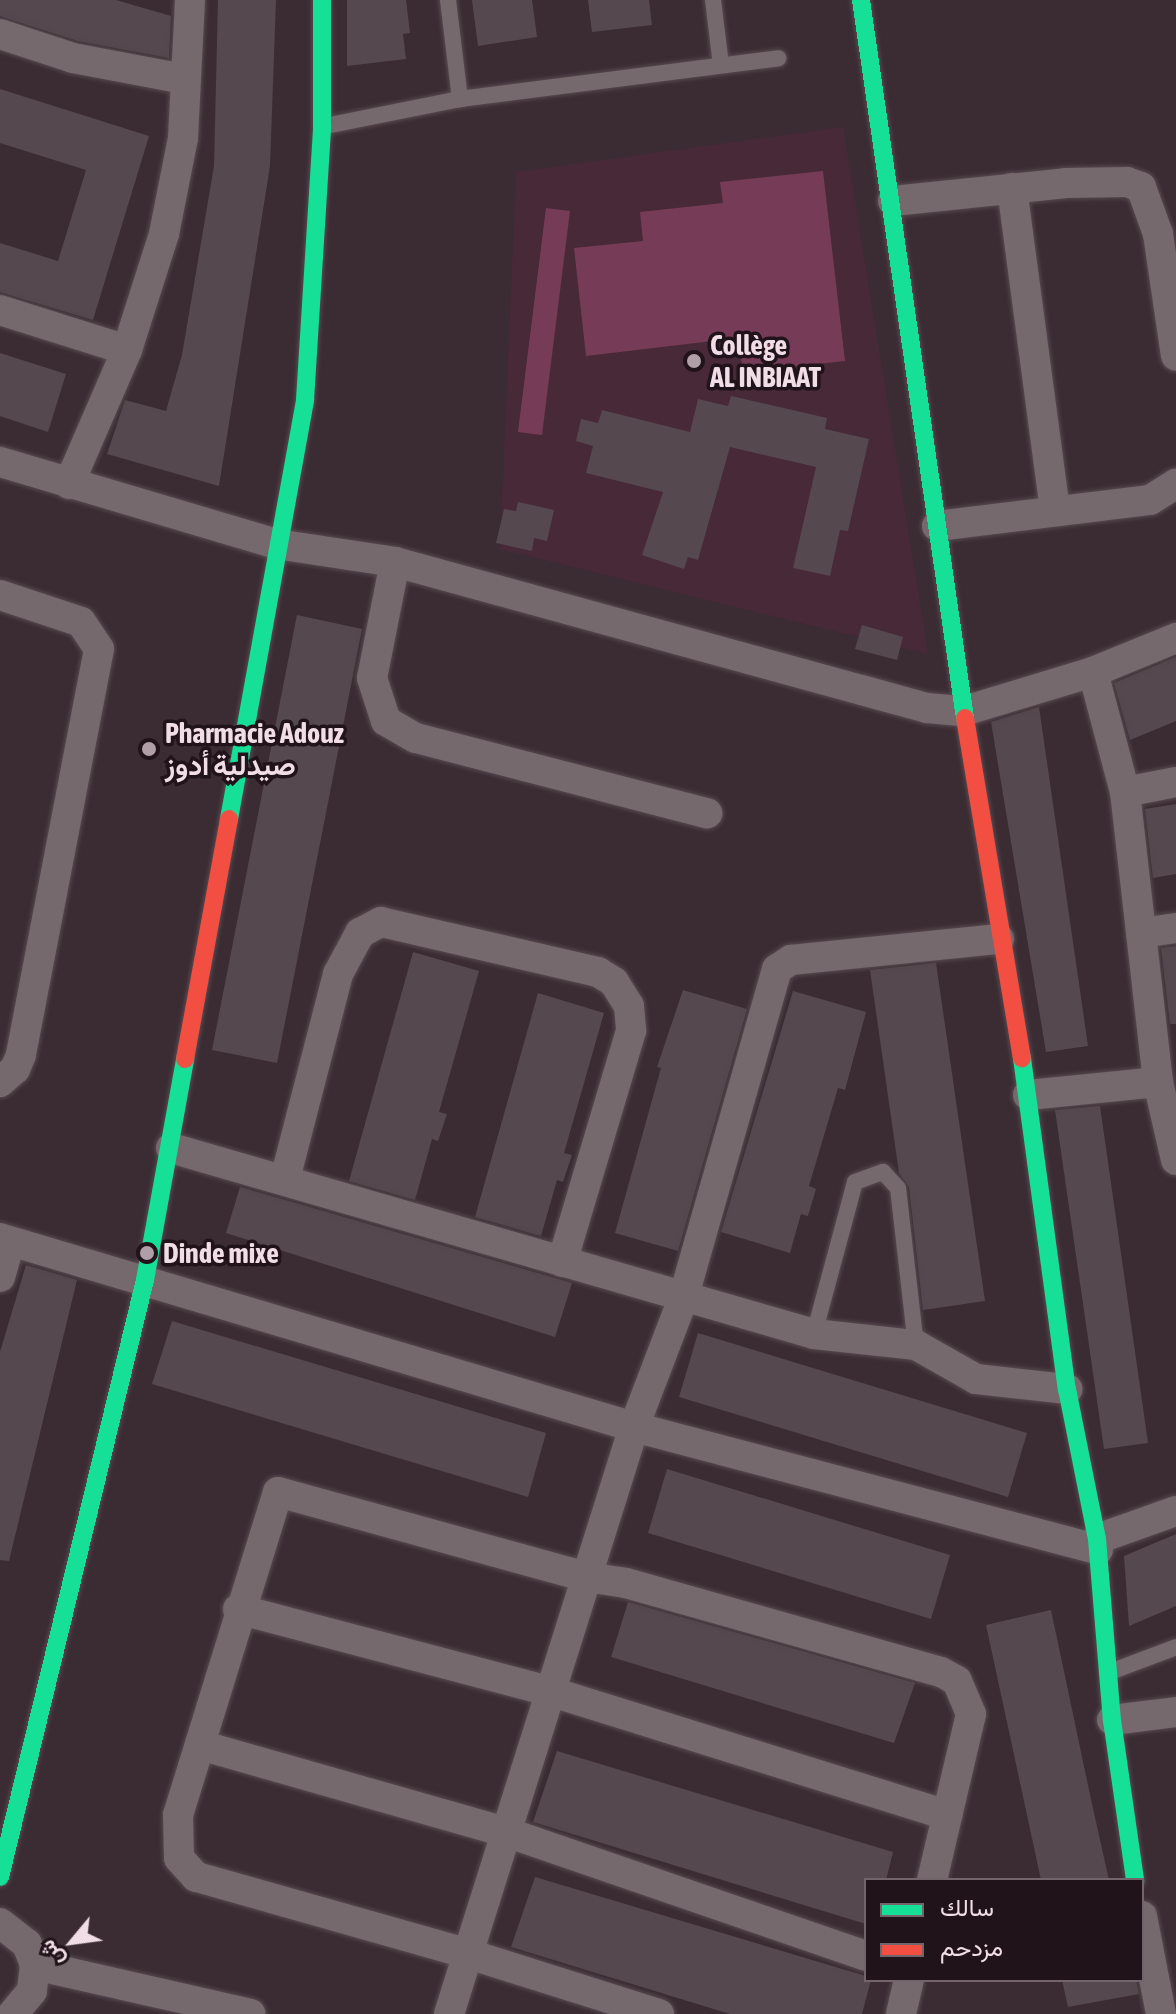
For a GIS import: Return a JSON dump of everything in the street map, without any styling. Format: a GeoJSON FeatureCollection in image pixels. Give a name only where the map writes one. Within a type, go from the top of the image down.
{"type":"FeatureCollection","features":[{"type":"Feature","properties":{"kind":"street"},"geometry":{"type":"LineString","coordinates":[[69,484],[127,350],[174,194],[190,0]]}},
{"type":"Feature","properties":{"kind":"street"},"geometry":{"type":"LineString","coordinates":[[0,1877],[145,1280],[171,1148],[276,544],[305,400],[322,127],[322,0]]}},
{"type":"Feature","properties":{"kind":"street"},"geometry":{"type":"LineString","coordinates":[[861,0],[893,201],[964,711],[999,939],[1028,1095],[1067,1389],[1097,1544],[1112,1720],[1135,1878]]}},
{"type":"Feature","properties":{"kind":"street"},"geometry":{"type":"LineString","coordinates":[[0,34],[73,58],[184,79]]}},
{"type":"Feature","properties":{"kind":"street"},"geometry":{"type":"LineString","coordinates":[[893,201],[1012,188],[1127,182],[1141,187],[1158,234],[1176,356]]}},
{"type":"Feature","properties":{"kind":"street"},"geometry":{"type":"LineString","coordinates":[[1012,188],[1055,510]]}},
{"type":"Feature","properties":{"kind":"street"},"geometry":{"type":"LineString","coordinates":[[0,310],[127,350]]}},
{"type":"Feature","properties":{"kind":"street"},"geometry":{"type":"LineString","coordinates":[[0,462],[276,544],[395,562],[927,708],[964,711],[1093,672],[1176,638]]}},
{"type":"Feature","properties":{"kind":"street"},"geometry":{"type":"LineString","coordinates":[[937,526],[1150,500],[1176,484]]}},
{"type":"Feature","properties":{"kind":"street"},"geometry":{"type":"LineString","coordinates":[[395,562],[372,678],[386,721],[416,738],[707,813]]}},
{"type":"Feature","properties":{"kind":"street"},"geometry":{"type":"LineString","coordinates":[[0,595],[81,622],[99,649],[21,1055],[15,1069],[0,1082]]}},
{"type":"Feature","properties":{"kind":"street"},"geometry":{"type":"LineString","coordinates":[[1093,672],[1125,792],[1158,1082],[1176,1160]]}},
{"type":"Feature","properties":{"kind":"street"},"geometry":{"type":"LineString","coordinates":[[1125,792],[1176,782]]}},
{"type":"Feature","properties":{"kind":"street"},"geometry":{"type":"LineString","coordinates":[[285,1179],[338,974],[360,933],[381,922],[598,972],[614,982],[629,1006],[631,1031],[562,1262]]}},
{"type":"Feature","properties":{"kind":"street"},"geometry":{"type":"LineString","coordinates":[[1141,933],[1176,928]]}},
{"type":"Feature","properties":{"kind":"street"},"geometry":{"type":"LineString","coordinates":[[449,2014],[634,1427],[683,1299],[777,969],[791,960],[999,939]]}},
{"type":"Feature","properties":{"kind":"street"},"geometry":{"type":"LineString","coordinates":[[1028,1095],[1158,1082]]}},
{"type":"Feature","properties":{"kind":"street"},"geometry":{"type":"LineString","coordinates":[[171,1148],[285,1179],[683,1299],[814,1334],[916,1345],[976,1379],[1067,1389]]}},
{"type":"Feature","properties":{"kind":"street"},"geometry":{"type":"LineString","coordinates":[[0,1277],[5,1240],[634,1427],[1097,1544],[1176,1511]]}},
{"type":"Feature","properties":{"kind":"street"},"geometry":{"type":"LineString","coordinates":[[659,2014],[469,1954],[196,1877],[179,1858],[178,1815],[238,1609],[278,1492],[586,1577],[626,1583],[941,1672],[957,1681],[971,1714],[932,1878]]}},
{"type":"Feature","properties":{"kind":"street"},"geometry":{"type":"LineString","coordinates":[[238,1609],[552,1692],[947,1815]]}},
{"type":"Feature","properties":{"kind":"street"},"geometry":{"type":"LineString","coordinates":[[1112,1720],[1176,1712]]}},
{"type":"Feature","properties":{"kind":"street"},"geometry":{"type":"LineString","coordinates":[[200,1745],[506,1832],[864,1955]]}},
{"type":"Feature","properties":{"kind":"street"},"geometry":{"type":"LineString","coordinates":[[0,1923],[27,1944],[35,1965],[32,1991],[18,2013]]}},
{"type":"Feature","properties":{"kind":"street"},"geometry":{"type":"LineString","coordinates":[[1144,1926],[1161,2014]]}},
{"type":"Feature","properties":{"kind":"street"},"geometry":{"type":"LineString","coordinates":[[35,1965],[250,2014]]}},
{"type":"Feature","properties":{"kind":"street"},"geometry":{"type":"LineString","coordinates":[[901,2014],[909,1982]]}},
{"type":"Feature","properties":{"kind":"lane"},"geometry":{"type":"LineString","coordinates":[[448,0],[460,99]]}},
{"type":"Feature","properties":{"kind":"lane"},"geometry":{"type":"LineString","coordinates":[[713,0],[721,65]]}},
{"type":"Feature","properties":{"kind":"lane"},"geometry":{"type":"LineString","coordinates":[[322,127],[460,99],[778,58]]}},
{"type":"Feature","properties":{"kind":"lane"},"geometry":{"type":"LineString","coordinates":[[814,1334],[855,1182],[883,1172],[898,1188],[916,1345]]}},
{"type":"Feature","properties":{"kind":"lane"},"geometry":{"type":"LineString","coordinates":[[1108,1672],[1176,1647]]}},
{"type":"Feature","properties":{"kind":"shaded area","name":"Collège AL INBIAAT"},"geometry":{"type":"Polygon","coordinates":[[[843,127],[928,654],[500,549],[516,172],[843,127]]]}},
{"type":"Feature","properties":{"kind":"shaded area"},"geometry":{"type":"Polygon","coordinates":[[[823,171],[845,361],[743,372],[738,338],[586,356],[574,248],[643,241],[640,212],[723,203],[720,182],[823,171]]]}},
{"type":"Feature","properties":{"kind":"shaded area"},"geometry":{"type":"Polygon","coordinates":[[[546,208],[570,211],[542,435],[518,432],[546,208]]]}},
{"type":"Feature","properties":{"kind":"building"},"geometry":{"type":"Polygon","coordinates":[[[0,0],[116,0],[171,16],[169,58],[78,41],[0,16],[0,0]]]}},
{"type":"Feature","properties":{"kind":"building"},"geometry":{"type":"Polygon","coordinates":[[[218,0],[276,0],[270,166],[219,486],[107,454],[125,400],[166,411],[182,355],[214,166],[218,0]]]}},
{"type":"Feature","properties":{"kind":"building"},"geometry":{"type":"Polygon","coordinates":[[[347,0],[406,0],[410,33],[403,34],[406,59],[347,66],[347,0]]]}},
{"type":"Feature","properties":{"kind":"building"},"geometry":{"type":"Polygon","coordinates":[[[472,0],[532,0],[537,37],[478,46],[472,0]]]}},
{"type":"Feature","properties":{"kind":"building"},"geometry":{"type":"Polygon","coordinates":[[[588,0],[649,0],[652,25],[592,32],[588,0]]]}},
{"type":"Feature","properties":{"kind":"building"},"geometry":{"type":"Polygon","coordinates":[[[0,89],[149,136],[93,320],[0,292],[0,243],[58,261],[86,170],[0,143],[0,89]]]}},
{"type":"Feature","properties":{"kind":"building"},"geometry":{"type":"Polygon","coordinates":[[[0,353],[66,374],[48,432],[0,416],[0,353]]]}},
{"type":"Feature","properties":{"kind":"building"},"geometry":{"type":"Polygon","coordinates":[[[731,396],[827,418],[825,429],[869,439],[848,531],[840,530],[830,576],[793,568],[816,467],[730,447],[698,560],[688,557],[684,569],[642,555],[663,492],[586,473],[593,446],[576,441],[581,419],[598,423],[602,410],[690,432],[698,399],[728,406],[731,396]]]}},
{"type":"Feature","properties":{"kind":"building"},"geometry":{"type":"Polygon","coordinates":[[[518,502],[554,510],[547,541],[534,538],[532,551],[496,543],[504,509],[516,511],[518,502]]]}},
{"type":"Feature","properties":{"kind":"building"},"geometry":{"type":"Polygon","coordinates":[[[297,615],[362,629],[277,1063],[212,1050],[297,615]]]}},
{"type":"Feature","properties":{"kind":"building"},"geometry":{"type":"Polygon","coordinates":[[[862,625],[903,637],[897,660],[855,649],[862,625]]]}},
{"type":"Feature","properties":{"kind":"building"},"geometry":{"type":"Polygon","coordinates":[[[1176,657],[1176,721],[1130,740],[1114,683],[1176,657]]]}},
{"type":"Feature","properties":{"kind":"building"},"geometry":{"type":"Polygon","coordinates":[[[1039,707],[1088,1046],[1046,1052],[991,722],[1039,707]]]}},
{"type":"Feature","properties":{"kind":"building"},"geometry":{"type":"Polygon","coordinates":[[[1176,804],[1176,874],[1153,878],[1145,809],[1176,804]]]}},
{"type":"Feature","properties":{"kind":"building"},"geometry":{"type":"Polygon","coordinates":[[[1176,946],[1176,1024],[1170,1024],[1161,948],[1176,946]]]}},
{"type":"Feature","properties":{"kind":"building"},"geometry":{"type":"Polygon","coordinates":[[[413,952],[479,971],[439,1112],[447,1114],[438,1141],[432,1139],[415,1200],[349,1181],[413,952]]]}},
{"type":"Feature","properties":{"kind":"building"},"geometry":{"type":"Polygon","coordinates":[[[936,963],[985,1301],[923,1310],[909,1187],[899,1173],[870,970],[936,963]]]}},
{"type":"Feature","properties":{"kind":"building"},"geometry":{"type":"Polygon","coordinates":[[[683,990],[747,1009],[678,1251],[615,1233],[661,1068],[657,1067],[683,990]]]}},
{"type":"Feature","properties":{"kind":"building"},"geometry":{"type":"Polygon","coordinates":[[[793,991],[866,1012],[845,1090],[838,1088],[809,1186],[816,1189],[808,1216],[801,1214],[790,1253],[721,1232],[793,991]]]}},
{"type":"Feature","properties":{"kind":"building"},"geometry":{"type":"Polygon","coordinates":[[[538,993],[604,1013],[564,1153],[572,1155],[563,1182],[557,1180],[541,1236],[475,1217],[538,993]]]}},
{"type":"Feature","properties":{"kind":"building"},"geometry":{"type":"Polygon","coordinates":[[[1100,1106],[1148,1443],[1104,1449],[1055,1110],[1100,1106]]]}},
{"type":"Feature","properties":{"kind":"building"},"geometry":{"type":"Polygon","coordinates":[[[240,1187],[572,1283],[555,1337],[226,1233],[240,1187]]]}},
{"type":"Feature","properties":{"kind":"building"},"geometry":{"type":"Polygon","coordinates":[[[26,1265],[77,1280],[9,1561],[0,1560],[0,1352],[26,1265]]]}},
{"type":"Feature","properties":{"kind":"building"},"geometry":{"type":"Polygon","coordinates":[[[172,1321],[546,1433],[528,1497],[152,1384],[172,1321]]]}},
{"type":"Feature","properties":{"kind":"building"},"geometry":{"type":"Polygon","coordinates":[[[698,1333],[1027,1433],[1008,1497],[679,1397],[698,1333]]]}},
{"type":"Feature","properties":{"kind":"building"},"geometry":{"type":"Polygon","coordinates":[[[667,1469],[950,1555],[931,1619],[648,1533],[667,1469]]]}},
{"type":"Feature","properties":{"kind":"building"},"geometry":{"type":"Polygon","coordinates":[[[1176,1534],[1176,1606],[1129,1626],[1124,1556],[1176,1534]]]}},
{"type":"Feature","properties":{"kind":"building"},"geometry":{"type":"Polygon","coordinates":[[[628,1602],[915,1683],[894,1743],[611,1657],[628,1602]]]}},
{"type":"Feature","properties":{"kind":"building"},"geometry":{"type":"Polygon","coordinates":[[[1051,1610],[1109,1878],[1041,1878],[986,1625],[1051,1610]]]}},
{"type":"Feature","properties":{"kind":"building"},"geometry":{"type":"Polygon","coordinates":[[[557,1751],[893,1852],[886,1878],[864,1878],[864,1923],[533,1822],[557,1751]]]}},
{"type":"Feature","properties":{"kind":"building"},"geometry":{"type":"Polygon","coordinates":[[[535,1877],[864,1975],[864,1982],[870,1982],[862,2014],[730,2014],[511,1947],[535,1877]]]}},
{"type":"Feature","properties":{"kind":"building"},"geometry":{"type":"Polygon","coordinates":[[[1062,1982],[1136,1982],[1139,1994],[1068,2007],[1062,1982]]]}},
{"type":"Feature","properties":{"kind":"traffic: fast"},"geometry":{"type":"LineString","coordinates":[[229,819],[305,400],[322,127],[322,0]]}},
{"type":"Feature","properties":{"kind":"traffic: fast"},"geometry":{"type":"LineString","coordinates":[[861,0],[965,718]]}},
{"type":"Feature","properties":{"kind":"traffic: fast"},"geometry":{"type":"LineString","coordinates":[[1022,1058],[1067,1389],[1097,1539],[1112,1720],[1135,1878]]}},
{"type":"Feature","properties":{"kind":"traffic: fast"},"geometry":{"type":"LineString","coordinates":[[0,1877],[145,1280],[185,1059]]}},
{"type":"Feature","properties":{"kind":"traffic: jam"},"geometry":{"type":"LineString","coordinates":[[965,718],[1022,1058]]}},
{"type":"Feature","properties":{"kind":"traffic: jam"},"geometry":{"type":"LineString","coordinates":[[185,1059],[229,819]]}},
{"type":"Feature","properties":{"kind":"place","name":"Collège AL INBIAAT"},"geometry":{"type":"Point","coordinates":[694,361]}},
{"type":"Feature","properties":{"kind":"place","name":"Pharmacie Adouz صيدلية أدوز"},"geometry":{"type":"Point","coordinates":[149,749]}},
{"type":"Feature","properties":{"kind":"place","name":"Dinde mixe"},"geometry":{"type":"Point","coordinates":[147,1253]}}]}
